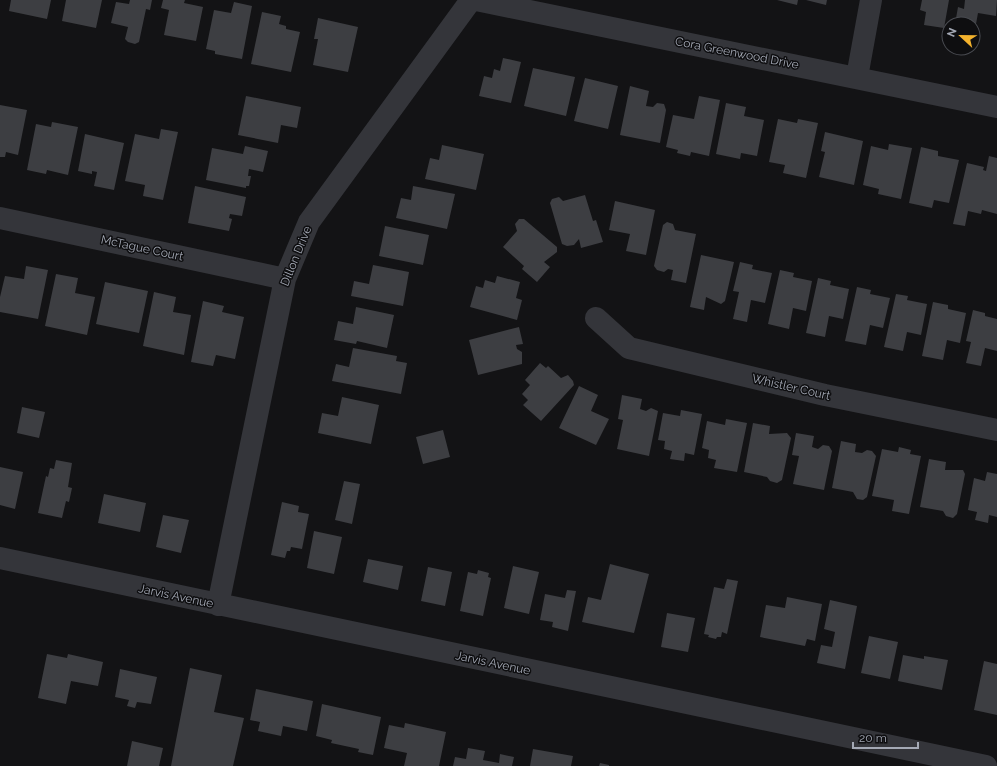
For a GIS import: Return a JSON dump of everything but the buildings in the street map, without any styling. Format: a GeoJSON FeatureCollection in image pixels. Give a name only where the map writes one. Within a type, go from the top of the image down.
{"type":"FeatureCollection","features":[{"type":"Feature","properties":{"kind":"street","name":"Dillon Drive"},"geometry":{"type":"LineString","coordinates":[[218,605],[285,279],[309,222],[471,0]]}},
{"type":"Feature","properties":{"kind":"street","name":"Cora Greenwood Drive"},"geometry":{"type":"LineString","coordinates":[[476,0],[857,77],[997,107]]}},
{"type":"Feature","properties":{"kind":"street"},"geometry":{"type":"LineString","coordinates":[[857,77],[871,0]]}},
{"type":"Feature","properties":{"kind":"street","name":"McTague Court"},"geometry":{"type":"LineString","coordinates":[[0,218],[285,279]]}},
{"type":"Feature","properties":{"kind":"street","name":"Whistler Court"},"geometry":{"type":"LineString","coordinates":[[596,318],[629,348],[825,395],[997,430]]}},
{"type":"Feature","properties":{"kind":"street","name":"Jarvis Avenue"},"geometry":{"type":"LineString","coordinates":[[0,558],[986,766]]}}]}
